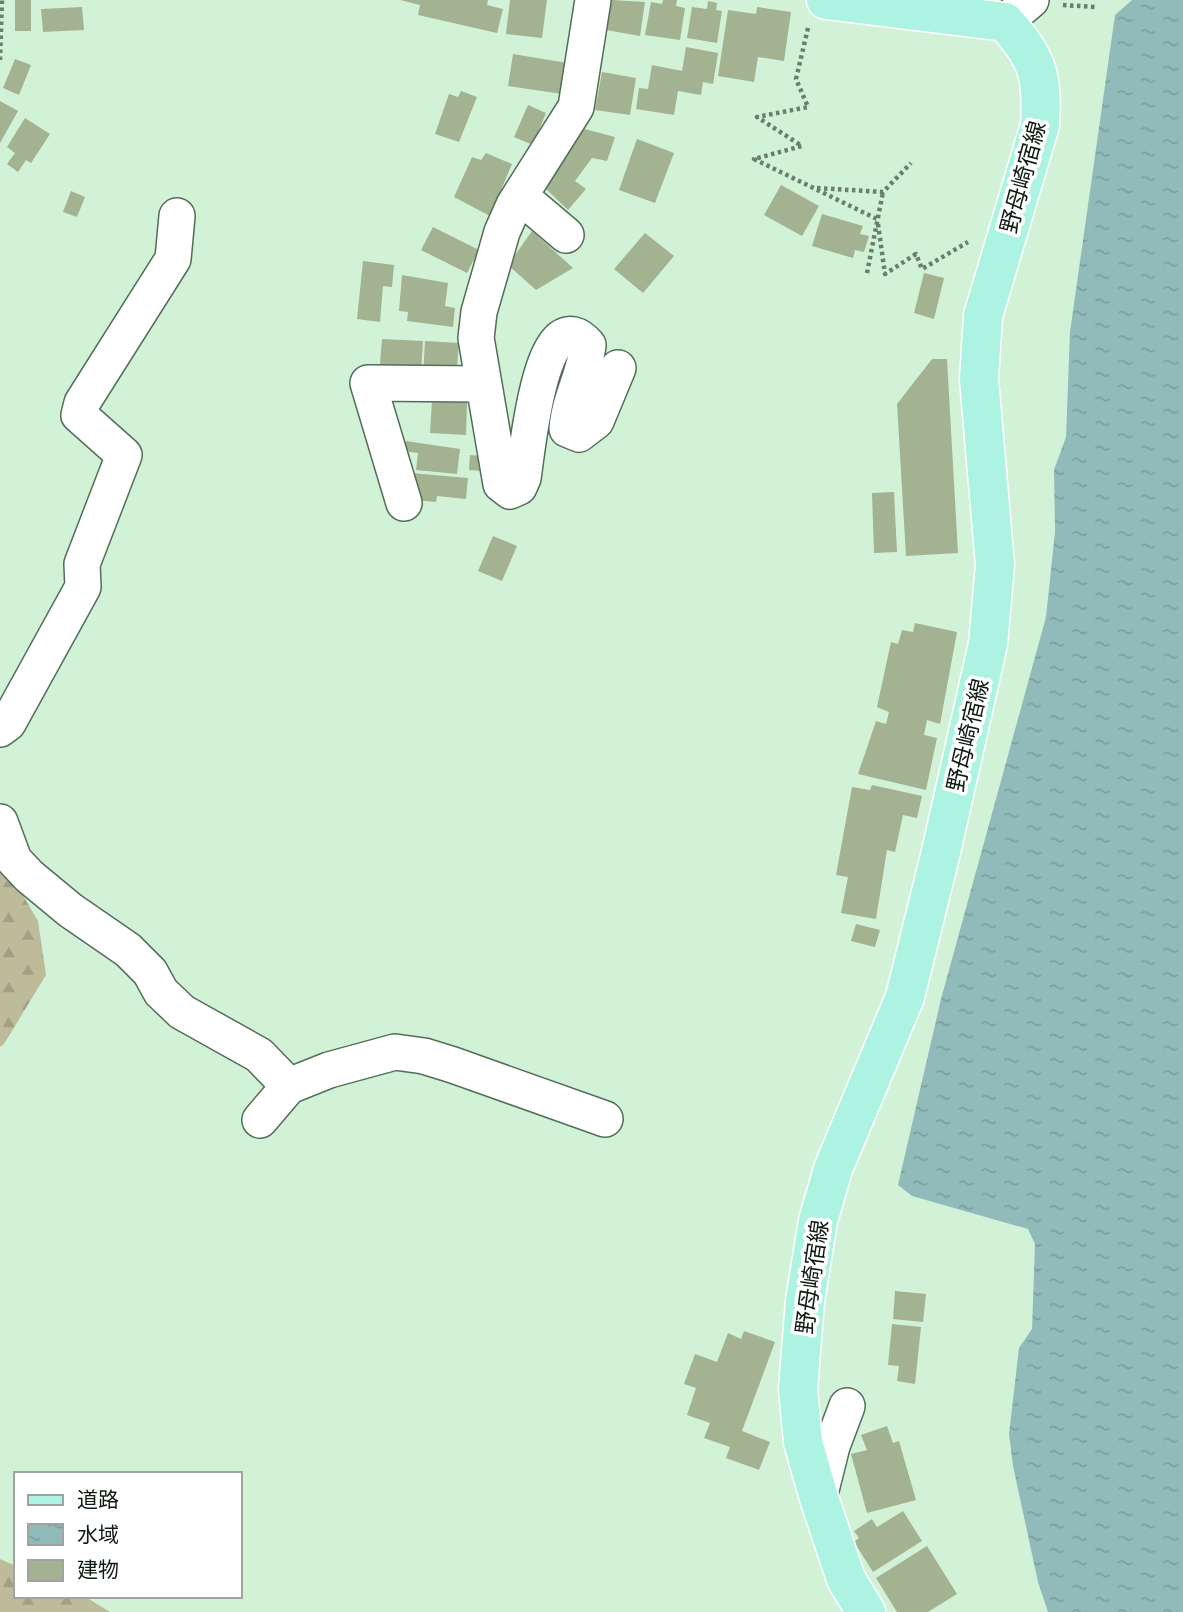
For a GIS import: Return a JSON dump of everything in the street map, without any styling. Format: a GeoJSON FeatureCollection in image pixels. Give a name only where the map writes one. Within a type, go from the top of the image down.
{"type":"FeatureCollection","features":[{"type":"Feature","properties":{"kind":"main road","name":"野母崎宿線"},"geometry":{"type":"LineString","coordinates":[[817,13],[995,10],[1023,42],[1035,66],[1042,92],[1040,125],[983,316],[979,379],[995,565],[988,644],[905,997],[833,1169],[818,1221],[805,1301],[799,1389],[803,1442],[818,1498],[846,1579],[866,1612]]}},
{"type":"Feature","properties":{"kind":"street"},"geometry":{"type":"LineString","coordinates":[[593,0],[576,107],[520,196],[502,232],[479,312],[476,338],[501,484],[510,491],[519,486],[523,478],[538,391],[548,353],[556,341],[570,333],[580,337],[588,345],[567,429],[579,434],[596,421],[618,368]]}},
{"type":"Feature","properties":{"kind":"street"},"geometry":{"type":"LineString","coordinates":[[520,196],[566,235]]}},
{"type":"Feature","properties":{"kind":"street"},"geometry":{"type":"LineString","coordinates":[[0,729],[8,723],[83,587],[82,564],[124,455],[79,415],[82,403],[173,259],[177,216]]}},
{"type":"Feature","properties":{"kind":"street"},"geometry":{"type":"LineString","coordinates":[[404,503],[368,383],[482,384]]}},
{"type":"Feature","properties":{"kind":"street"},"geometry":{"type":"LineString","coordinates":[[0,822],[14,860],[29,876],[128,950],[150,972],[161,992],[182,1012],[259,1055],[289,1086]]}},
{"type":"Feature","properties":{"kind":"street"},"geometry":{"type":"LineString","coordinates":[[260,1119],[289,1086],[329,1070],[395,1052],[424,1056],[453,1065],[605,1119]]}},
{"type":"Feature","properties":{"kind":"street"},"geometry":{"type":"LineString","coordinates":[[818,1498],[847,1406]]}},
{"type":"Feature","properties":{"kind":"path"},"geometry":{"type":"LineString","coordinates":[[0,60],[2,0]]}},
{"type":"Feature","properties":{"kind":"path"},"geometry":{"type":"LineString","coordinates":[[817,13],[796,79],[808,107],[757,117],[802,146],[754,159],[879,222]]}},
{"type":"Feature","properties":{"kind":"path"},"geometry":{"type":"LineString","coordinates":[[867,273],[883,192],[911,163]]}},
{"type":"Feature","properties":{"kind":"path"},"geometry":{"type":"LineString","coordinates":[[812,187],[883,192]]}},
{"type":"Feature","properties":{"kind":"path"},"geometry":{"type":"LineString","coordinates":[[879,222],[885,274],[916,254],[922,269],[1014,215]]}},
{"type":"Feature","properties":{"kind":"green space"},"geometry":{"type":"Polygon","coordinates":[[[0,865],[11,875],[38,921],[46,975],[0,1047],[0,865]]]}},
{"type":"Feature","properties":{"kind":"green space"},"geometry":{"type":"Polygon","coordinates":[[[0,1559],[14,1565],[14,1598],[87,1598],[110,1612],[0,1612],[0,1559]]]}},
{"type":"Feature","properties":{"kind":"water"},"geometry":{"type":"Polygon","coordinates":[[[1132,0],[1183,0],[1183,1612],[1048,1612],[1038,1582],[1013,1466],[1009,1434],[1019,1348],[1032,1329],[1035,1244],[1028,1229],[912,1196],[898,1185],[941,999],[1046,617],[1055,532],[1054,470],[1066,437],[1070,332],[1115,15],[1132,0]]]}},
{"type":"Feature","properties":{"kind":"building"},"geometry":{"type":"Polygon","coordinates":[[[15,0],[31,0],[31,31],[15,31],[15,0]]]}},
{"type":"Feature","properties":{"kind":"building"},"geometry":{"type":"Polygon","coordinates":[[[400,0],[488,0],[487,5],[503,9],[497,33],[418,15],[420,5],[400,0]]]}},
{"type":"Feature","properties":{"kind":"building"},"geometry":{"type":"Polygon","coordinates":[[[510,0],[547,0],[542,38],[506,34],[510,0]]]}},
{"type":"Feature","properties":{"kind":"building"},"geometry":{"type":"Polygon","coordinates":[[[612,0],[645,2],[640,36],[606,30],[612,0]]]}},
{"type":"Feature","properties":{"kind":"building"},"geometry":{"type":"Polygon","coordinates":[[[663,0],[677,0],[676,6],[685,8],[680,40],[645,35],[651,2],[662,4],[663,0]]]}},
{"type":"Feature","properties":{"kind":"building"},"geometry":{"type":"Polygon","coordinates":[[[708,1],[717,3],[716,10],[722,11],[717,43],[687,38],[692,7],[707,9],[708,1]]]}},
{"type":"Feature","properties":{"kind":"building"},"geometry":{"type":"Polygon","coordinates":[[[82,7],[84,30],[43,32],[41,9],[82,7]]]}},
{"type":"Feature","properties":{"kind":"building"},"geometry":{"type":"Polygon","coordinates":[[[757,7],[791,12],[784,61],[758,57],[754,82],[718,76],[728,10],[756,14],[757,7]]]}},
{"type":"Feature","properties":{"kind":"building"},"geometry":{"type":"Polygon","coordinates":[[[686,47],[718,53],[713,84],[703,82],[701,95],[678,91],[674,115],[636,109],[639,88],[648,89],[652,65],[682,71],[686,47]]]}},
{"type":"Feature","properties":{"kind":"building"},"geometry":{"type":"Polygon","coordinates":[[[513,54],[567,63],[562,94],[508,86],[513,54]]]}},
{"type":"Feature","properties":{"kind":"building"},"geometry":{"type":"Polygon","coordinates":[[[15,59],[31,65],[19,95],[3,88],[15,59]]]}},
{"type":"Feature","properties":{"kind":"building"},"geometry":{"type":"Polygon","coordinates":[[[602,72],[636,78],[630,115],[595,110],[602,72]]]}},
{"type":"Feature","properties":{"kind":"building"},"geometry":{"type":"Polygon","coordinates":[[[461,91],[477,97],[459,142],[435,134],[449,94],[458,97],[461,91]]]}},
{"type":"Feature","properties":{"kind":"building"},"geometry":{"type":"Polygon","coordinates":[[[0,101],[18,111],[0,143],[0,101]]]}},
{"type":"Feature","properties":{"kind":"building"},"geometry":{"type":"Polygon","coordinates":[[[528,105],[546,113],[533,145],[514,137],[528,105]]]}},
{"type":"Feature","properties":{"kind":"building"},"geometry":{"type":"Polygon","coordinates":[[[25,118],[50,134],[31,163],[26,160],[18,172],[7,164],[15,153],[7,147],[25,118]]]}},
{"type":"Feature","properties":{"kind":"building"},"geometry":{"type":"Polygon","coordinates":[[[581,128],[615,137],[607,161],[592,158],[575,181],[586,189],[568,210],[543,186],[581,128]]]}},
{"type":"Feature","properties":{"kind":"building"},"geometry":{"type":"Polygon","coordinates":[[[637,139],[674,153],[655,203],[619,190],[637,139]]]}},
{"type":"Feature","properties":{"kind":"building"},"geometry":{"type":"Polygon","coordinates":[[[486,153],[512,164],[490,216],[454,197],[472,157],[481,160],[486,153]]]}},
{"type":"Feature","properties":{"kind":"building"},"geometry":{"type":"Polygon","coordinates":[[[781,185],[819,206],[802,236],[764,215],[781,185]]]}},
{"type":"Feature","properties":{"kind":"building"},"geometry":{"type":"Polygon","coordinates":[[[71,191],[85,197],[77,217],[63,212],[71,191]]]}},
{"type":"Feature","properties":{"kind":"building"},"geometry":{"type":"Polygon","coordinates":[[[822,214],[863,226],[860,234],[869,236],[864,252],[855,250],[853,258],[812,246],[822,214]]]}},
{"type":"Feature","properties":{"kind":"building"},"geometry":{"type":"Polygon","coordinates":[[[433,227],[479,250],[467,273],[421,250],[433,227]]]}},
{"type":"Feature","properties":{"kind":"building"},"geometry":{"type":"Polygon","coordinates":[[[532,231],[573,268],[536,290],[508,265],[532,231]]]}},
{"type":"Feature","properties":{"kind":"building"},"geometry":{"type":"Polygon","coordinates":[[[645,233],[674,256],[643,293],[614,269],[645,233]]]}},
{"type":"Feature","properties":{"kind":"building"},"geometry":{"type":"Polygon","coordinates":[[[363,261],[394,265],[392,287],[383,286],[380,322],[357,319],[363,261]]]}},
{"type":"Feature","properties":{"kind":"building"},"geometry":{"type":"Polygon","coordinates":[[[924,273],[944,278],[934,319],[914,313],[924,273]]]}},
{"type":"Feature","properties":{"kind":"building"},"geometry":{"type":"Polygon","coordinates":[[[402,275],[448,283],[445,306],[455,308],[453,327],[407,321],[408,312],[399,311],[402,275]]]}},
{"type":"Feature","properties":{"kind":"building"},"geometry":{"type":"Polygon","coordinates":[[[382,339],[423,341],[421,373],[379,376],[382,339]]]}},
{"type":"Feature","properties":{"kind":"building"},"geometry":{"type":"Polygon","coordinates":[[[425,341],[459,343],[456,379],[423,376],[425,341]]]}},
{"type":"Feature","properties":{"kind":"building"},"geometry":{"type":"Polygon","coordinates":[[[932,359],[947,359],[958,553],[906,556],[897,404],[932,359]]]}},
{"type":"Feature","properties":{"kind":"building"},"geometry":{"type":"Polygon","coordinates":[[[441,391],[462,392],[461,402],[467,403],[466,435],[430,433],[432,401],[441,401],[441,391]]]}},
{"type":"Feature","properties":{"kind":"building"},"geometry":{"type":"Polygon","coordinates":[[[406,441],[460,449],[457,474],[416,470],[418,453],[404,451],[406,441]]]}},
{"type":"Feature","properties":{"kind":"building"},"geometry":{"type":"Polygon","coordinates":[[[470,455],[484,456],[482,471],[469,470],[470,455]]]}},
{"type":"Feature","properties":{"kind":"building"},"geometry":{"type":"Polygon","coordinates":[[[411,473],[468,478],[466,499],[437,496],[436,502],[415,500],[411,473]]]}},
{"type":"Feature","properties":{"kind":"building"},"geometry":{"type":"Polygon","coordinates":[[[894,492],[897,552],[874,553],[872,493],[894,492]]]}},
{"type":"Feature","properties":{"kind":"building"},"geometry":{"type":"Polygon","coordinates":[[[493,536],[517,546],[502,581],[478,571],[493,536]]]}},
{"type":"Feature","properties":{"kind":"building"},"geometry":{"type":"Polygon","coordinates":[[[915,623],[957,632],[940,724],[927,720],[924,735],[937,738],[926,790],[858,774],[876,721],[886,724],[889,712],[877,707],[891,642],[898,644],[902,630],[913,632],[915,623]]]}},
{"type":"Feature","properties":{"kind":"building"},"geometry":{"type":"Polygon","coordinates":[[[872,785],[922,796],[917,818],[903,815],[895,852],[887,850],[876,919],[841,913],[848,877],[836,875],[852,787],[870,790],[872,785]]]}},
{"type":"Feature","properties":{"kind":"building"},"geometry":{"type":"Polygon","coordinates":[[[856,924],[880,930],[875,947],[851,941],[856,924]]]}},
{"type":"Feature","properties":{"kind":"building"},"geometry":{"type":"Polygon","coordinates":[[[895,1291],[926,1294],[923,1322],[893,1319],[895,1291]]]}},
{"type":"Feature","properties":{"kind":"building"},"geometry":{"type":"Polygon","coordinates":[[[892,1324],[921,1327],[915,1384],[897,1381],[899,1366],[888,1365],[892,1324]]]}},
{"type":"Feature","properties":{"kind":"building"},"geometry":{"type":"Polygon","coordinates":[[[744,1331],[775,1342],[742,1431],[770,1442],[759,1470],[726,1458],[730,1447],[704,1438],[710,1423],[687,1415],[696,1388],[684,1384],[695,1354],[717,1362],[728,1333],[741,1339],[744,1331]]]}},
{"type":"Feature","properties":{"kind":"building"},"geometry":{"type":"Polygon","coordinates":[[[887,1426],[893,1443],[899,1441],[916,1500],[867,1513],[851,1454],[867,1450],[861,1435],[887,1426]]]}},
{"type":"Feature","properties":{"kind":"building"},"geometry":{"type":"Polygon","coordinates":[[[903,1511],[922,1541],[873,1572],[854,1542],[859,1538],[854,1531],[872,1519],[877,1527],[903,1511]]]}},
{"type":"Feature","properties":{"kind":"building"},"geometry":{"type":"Polygon","coordinates":[[[927,1546],[957,1594],[928,1612],[897,1612],[876,1578],[927,1546]]]}}]}
